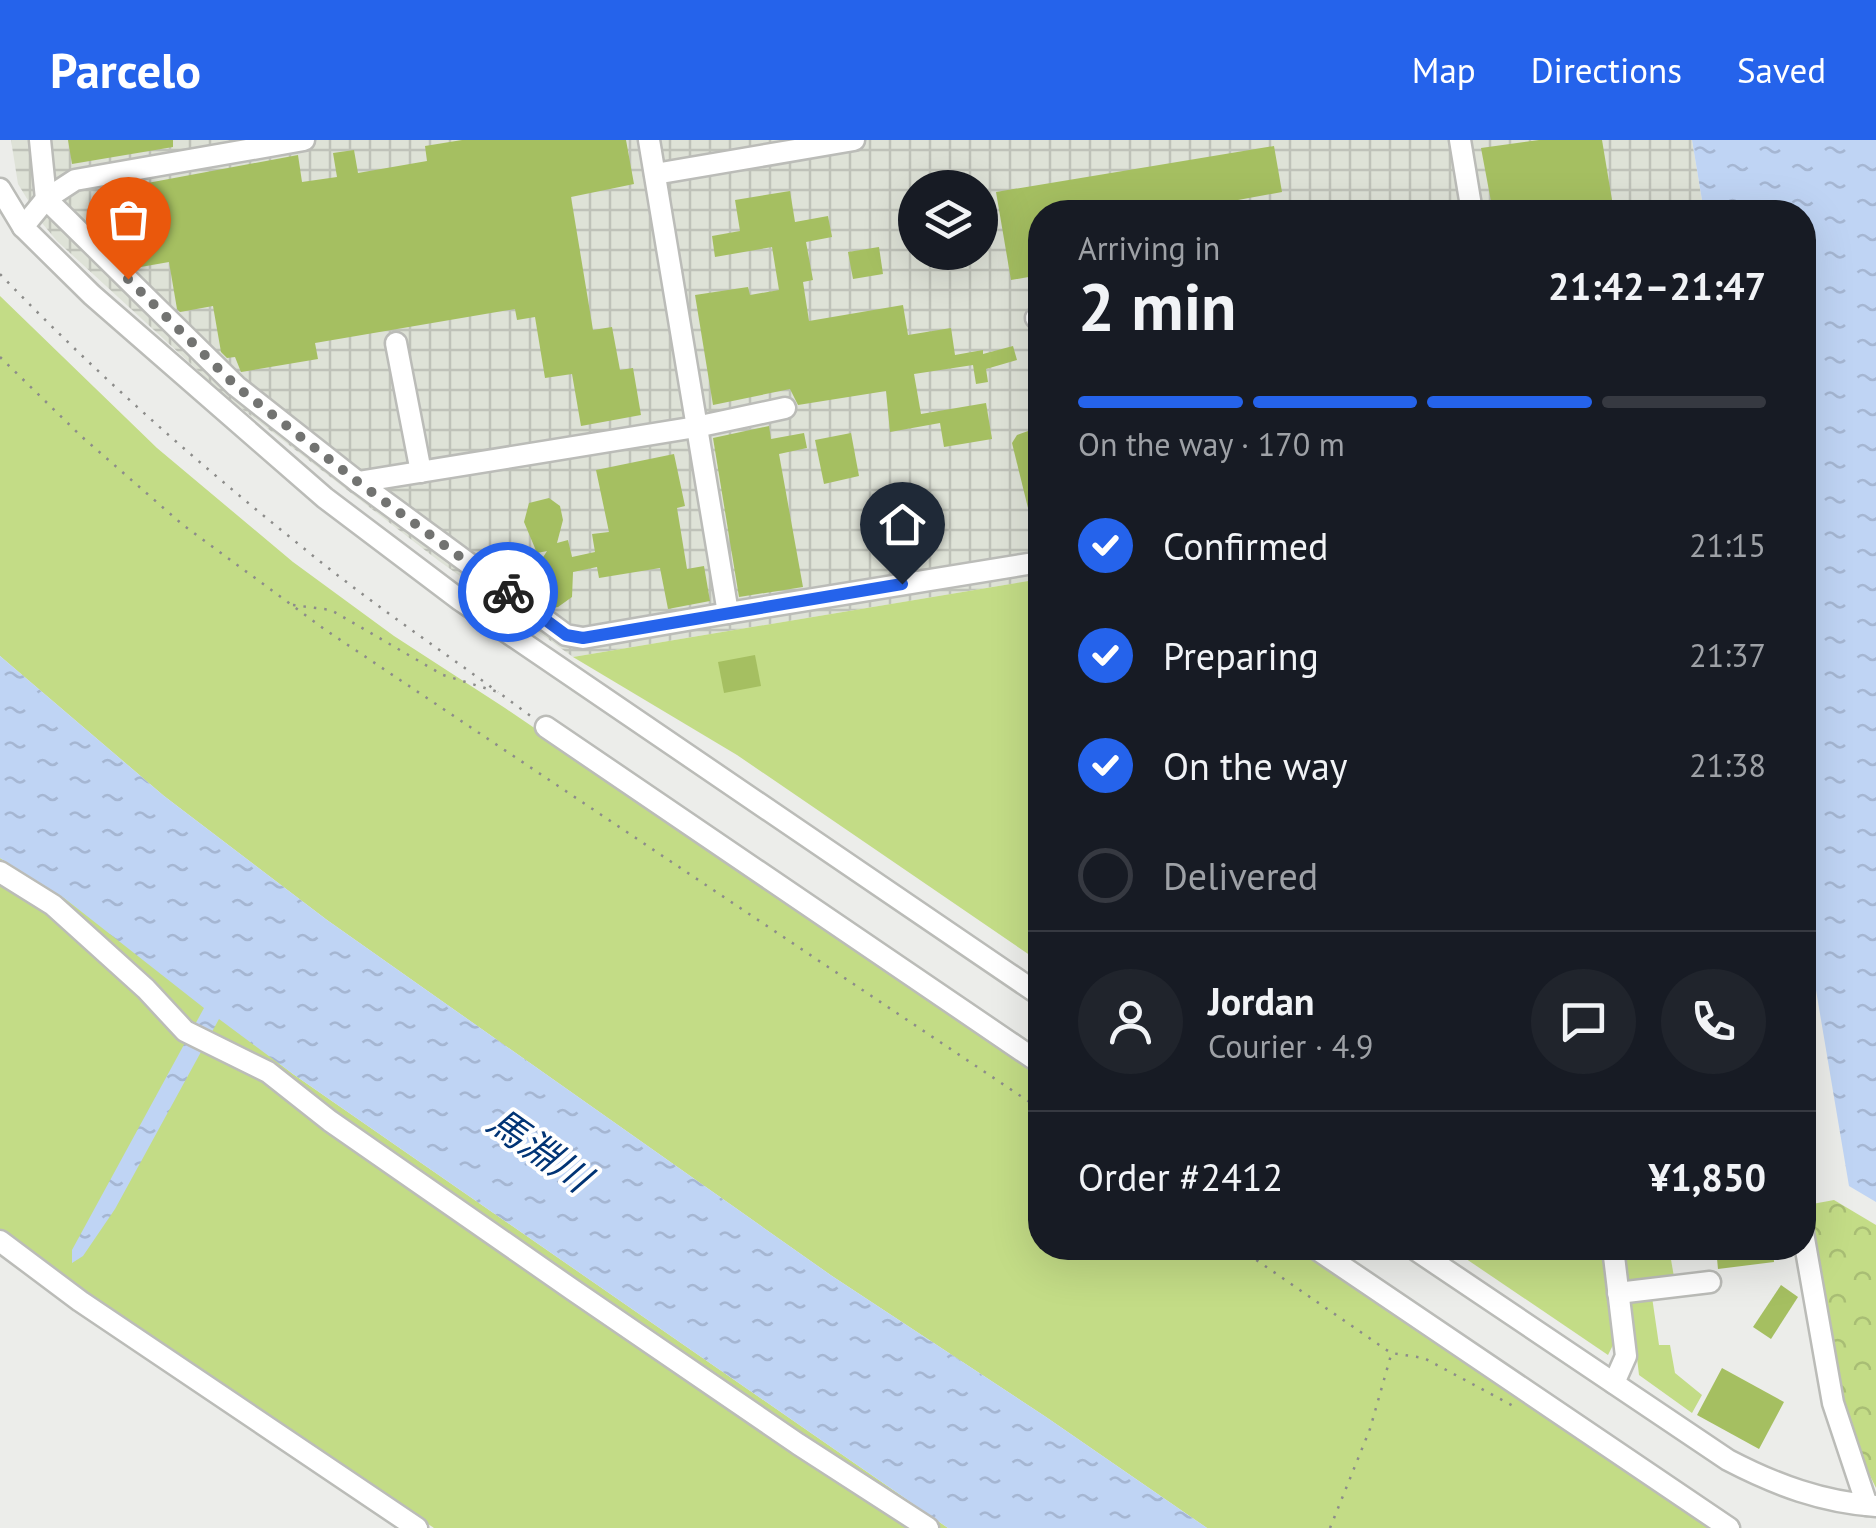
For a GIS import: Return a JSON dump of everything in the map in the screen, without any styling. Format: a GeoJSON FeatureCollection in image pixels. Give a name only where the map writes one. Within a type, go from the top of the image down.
{"type":"FeatureCollection","features":[{"type":"Feature","properties":{"kind":"street"},"geometry":{"type":"LineString","coordinates":[[40,140],[46,199],[236,386],[358,482],[566,635],[583,638],[1028,564]]}},
{"type":"Feature","properties":{"kind":"street"},"geometry":{"type":"LineString","coordinates":[[23,227],[46,199],[94,174],[304,140]]}},
{"type":"Feature","properties":{"kind":"street"},"geometry":{"type":"LineString","coordinates":[[649,140],[728,613]]}},
{"type":"Feature","properties":{"kind":"street"},"geometry":{"type":"LineString","coordinates":[[655,174],[854,140]]}},
{"type":"Feature","properties":{"kind":"street"},"geometry":{"type":"LineString","coordinates":[[1460,140],[1470,200]]}},
{"type":"Feature","properties":{"kind":"street"},"geometry":{"type":"LineString","coordinates":[[0,189],[23,227],[159,355],[325,498],[460,600],[1028,981]]}},
{"type":"Feature","properties":{"kind":"street"},"geometry":{"type":"LineString","coordinates":[[396,343],[421,472]]}},
{"type":"Feature","properties":{"kind":"street"},"geometry":{"type":"LineString","coordinates":[[358,482],[696,427],[785,408]]}},
{"type":"Feature","properties":{"kind":"street"},"geometry":{"type":"LineString","coordinates":[[546,727],[1028,1054]]}},
{"type":"Feature","properties":{"kind":"street"},"geometry":{"type":"LineString","coordinates":[[0,872],[53,905],[146,988],[184,1031],[268,1072],[330,1121],[621,1323],[928,1528]]}},
{"type":"Feature","properties":{"kind":"street"},"geometry":{"type":"LineString","coordinates":[[0,1241],[80,1301],[417,1528]]}},
{"type":"Feature","properties":{"kind":"street"},"geometry":{"type":"LineString","coordinates":[[1333,1260],[1729,1528]]}},
{"type":"Feature","properties":{"kind":"street"},"geometry":{"type":"LineString","coordinates":[[1431,1260],[1728,1460],[1766,1480],[1813,1497],[1871,1506],[1833,1402],[1808,1260]]}},
{"type":"Feature","properties":{"kind":"street"},"geometry":{"type":"LineString","coordinates":[[1614,1260],[1626,1356],[1614,1383]]}},
{"type":"Feature","properties":{"kind":"street"},"geometry":{"type":"LineString","coordinates":[[1618,1293],[1710,1282]]}},
{"type":"Feature","properties":{"kind":"path"},"geometry":{"type":"LineString","coordinates":[[0,274],[153,422],[242,498],[304,549],[546,727]]}},
{"type":"Feature","properties":{"kind":"path"},"geometry":{"type":"LineString","coordinates":[[0,357],[81,436],[183,525],[292,605],[1028,1101]]}},
{"type":"Feature","properties":{"kind":"path"},"geometry":{"type":"LineString","coordinates":[[292,605],[332,610],[443,676],[498,692]]}},
{"type":"Feature","properties":{"kind":"path"},"geometry":{"type":"LineString","coordinates":[[1256,1260],[1392,1354],[1424,1358],[1522,1410]]}},
{"type":"Feature","properties":{"kind":"path"},"geometry":{"type":"LineString","coordinates":[[1330,1528],[1370,1429],[1392,1354]]}},
{"type":"Feature","properties":{"kind":"shaded area"},"geometry":{"type":"Polygon","coordinates":[[[11,140],[1692,140],[1702,200],[1028,200],[1028,581],[573,657],[439,561],[228,398],[57,241],[18,184],[11,140]]]}},
{"type":"Feature","properties":{"kind":"green space"},"geometry":{"type":"Polygon","coordinates":[[[0,296],[157,448],[293,562],[394,636],[1028,1064],[1028,1260],[1318,1260],[1717,1528],[1207,1528],[832,1276],[327,920],[164,796],[0,656],[0,296]]]}},
{"type":"Feature","properties":{"kind":"green space"},"geometry":{"type":"Polygon","coordinates":[[[1028,581],[1028,954],[737,755],[573,657],[1028,581]]]}},
{"type":"Feature","properties":{"kind":"green space"},"geometry":{"type":"Polygon","coordinates":[[[0,858],[64,897],[293,1074],[948,1528],[434,1528],[63,1279],[0,1231],[0,858]]]}},
{"type":"Feature","properties":{"kind":"green space"},"geometry":{"type":"Polygon","coordinates":[[[1834,1200],[1876,1225],[1876,1488],[1841,1401],[1816,1257],[1816,1203],[1834,1200]]]}},
{"type":"Feature","properties":{"kind":"green space"},"geometry":{"type":"Polygon","coordinates":[[[1468,1260],[1604,1260],[1615,1341],[1608,1355],[1468,1260]]]}},
{"type":"Feature","properties":{"kind":"green space"},"geometry":{"type":"Polygon","coordinates":[[[1624,1260],[1671,1260],[1674,1277],[1631,1282],[1626,1276],[1624,1260]]]}},
{"type":"Feature","properties":{"kind":"green space"},"geometry":{"type":"Polygon","coordinates":[[[1652,1297],[1659,1345],[1670,1345],[1675,1373],[1702,1395],[1692,1413],[1639,1375],[1630,1298],[1652,1297]]]}},
{"type":"Feature","properties":{"kind":"water"},"geometry":{"type":"Polygon","coordinates":[[[1692,140],[1876,140],[1876,1202],[1849,1186],[1816,990],[1816,200],[1702,200],[1692,140]]]}},
{"type":"Feature","properties":{"kind":"water","name":"馬淵川"},"geometry":{"type":"Polygon","coordinates":[[[0,656],[164,796],[327,920],[832,1276],[1207,1528],[948,1528],[219,1019],[115,1209],[83,1256],[72,1263],[72,1250],[204,1008],[64,898],[0,858],[0,656]]]}},
{"type":"Feature","properties":{"kind":"building"},"geometry":{"type":"Polygon","coordinates":[[[68,140],[173,140],[173,147],[72,164],[68,140]]]}},
{"type":"Feature","properties":{"kind":"building"},"geometry":{"type":"Polygon","coordinates":[[[462,140],[626,140],[634,184],[571,197],[593,330],[612,327],[620,370],[633,368],[641,415],[581,426],[572,374],[545,378],[535,317],[517,320],[515,309],[315,343],[318,359],[241,372],[235,357],[227,358],[221,352],[213,306],[180,312],[177,309],[169,262],[135,268],[128,246],[115,248],[109,242],[104,210],[129,206],[126,187],[298,155],[302,182],[337,177],[333,153],[354,150],[358,173],[427,161],[425,146],[462,140]]]}},
{"type":"Feature","properties":{"kind":"building"},"geometry":{"type":"Polygon","coordinates":[[[1539,140],[1602,140],[1612,200],[1491,200],[1481,148],[1539,140]]]}},
{"type":"Feature","properties":{"kind":"building"},"geometry":{"type":"Polygon","coordinates":[[[1274,146],[1282,192],[1238,200],[1028,200],[1028,277],[1011,280],[998,192],[1274,146]]]}},
{"type":"Feature","properties":{"kind":"building"},"geometry":{"type":"Polygon","coordinates":[[[790,191],[795,222],[828,216],[832,237],[806,242],[813,280],[803,282],[809,321],[903,305],[908,335],[951,328],[955,355],[983,350],[983,354],[1013,346],[1017,360],[986,369],[988,382],[976,384],[973,365],[914,374],[921,414],[986,403],[992,439],[944,447],[940,423],[890,432],[886,391],[798,405],[790,389],[713,405],[695,295],[748,287],[750,295],[779,290],[772,247],[715,257],[712,236],[740,231],[735,200],[790,191]]]}},
{"type":"Feature","properties":{"kind":"building"},"geometry":{"type":"Polygon","coordinates":[[[879,247],[883,274],[853,279],[848,252],[879,247]]]}},
{"type":"Feature","properties":{"kind":"building"},"geometry":{"type":"Polygon","coordinates":[[[769,426],[771,439],[804,433],[807,448],[779,454],[803,587],[739,597],[713,438],[769,426]]]}},
{"type":"Feature","properties":{"kind":"building"},"geometry":{"type":"Polygon","coordinates":[[[1028,431],[1028,508],[1012,443],[1017,435],[1028,431]]]}},
{"type":"Feature","properties":{"kind":"building"},"geometry":{"type":"Polygon","coordinates":[[[851,433],[859,476],[824,484],[815,440],[851,433]]]}},
{"type":"Feature","properties":{"kind":"building"},"geometry":{"type":"Polygon","coordinates":[[[674,454],[685,506],[677,508],[687,569],[704,566],[710,601],[668,609],[660,568],[599,578],[597,567],[573,572],[572,597],[558,607],[552,608],[531,592],[531,576],[547,551],[537,553],[524,522],[529,503],[549,498],[560,506],[563,520],[557,543],[568,540],[572,557],[595,552],[592,534],[609,532],[596,470],[674,454]]]}},
{"type":"Feature","properties":{"kind":"building"},"geometry":{"type":"Polygon","coordinates":[[[755,655],[761,686],[724,693],[718,662],[755,655]]]}},
{"type":"Feature","properties":{"kind":"building"},"geometry":{"type":"Polygon","coordinates":[[[1717,1260],[1774,1260],[1774,1262],[1718,1269],[1717,1260]]]}},
{"type":"Feature","properties":{"kind":"building"},"geometry":{"type":"Polygon","coordinates":[[[1781,1285],[1798,1297],[1771,1339],[1753,1327],[1781,1285]]]}},
{"type":"Feature","properties":{"kind":"building"},"geometry":{"type":"Polygon","coordinates":[[[1722,1368],[1784,1402],[1759,1449],[1697,1415],[1722,1368]]]}},
{"type":"Feature","properties":{"kind":"way so far"},"geometry":{"type":"LineString","coordinates":[[128,279],[236,386],[508,592]]}},
{"type":"Feature","properties":{"kind":"route"},"geometry":{"type":"LineString","coordinates":[[508,592],[566,635],[583,638],[902,584]]}}]}
